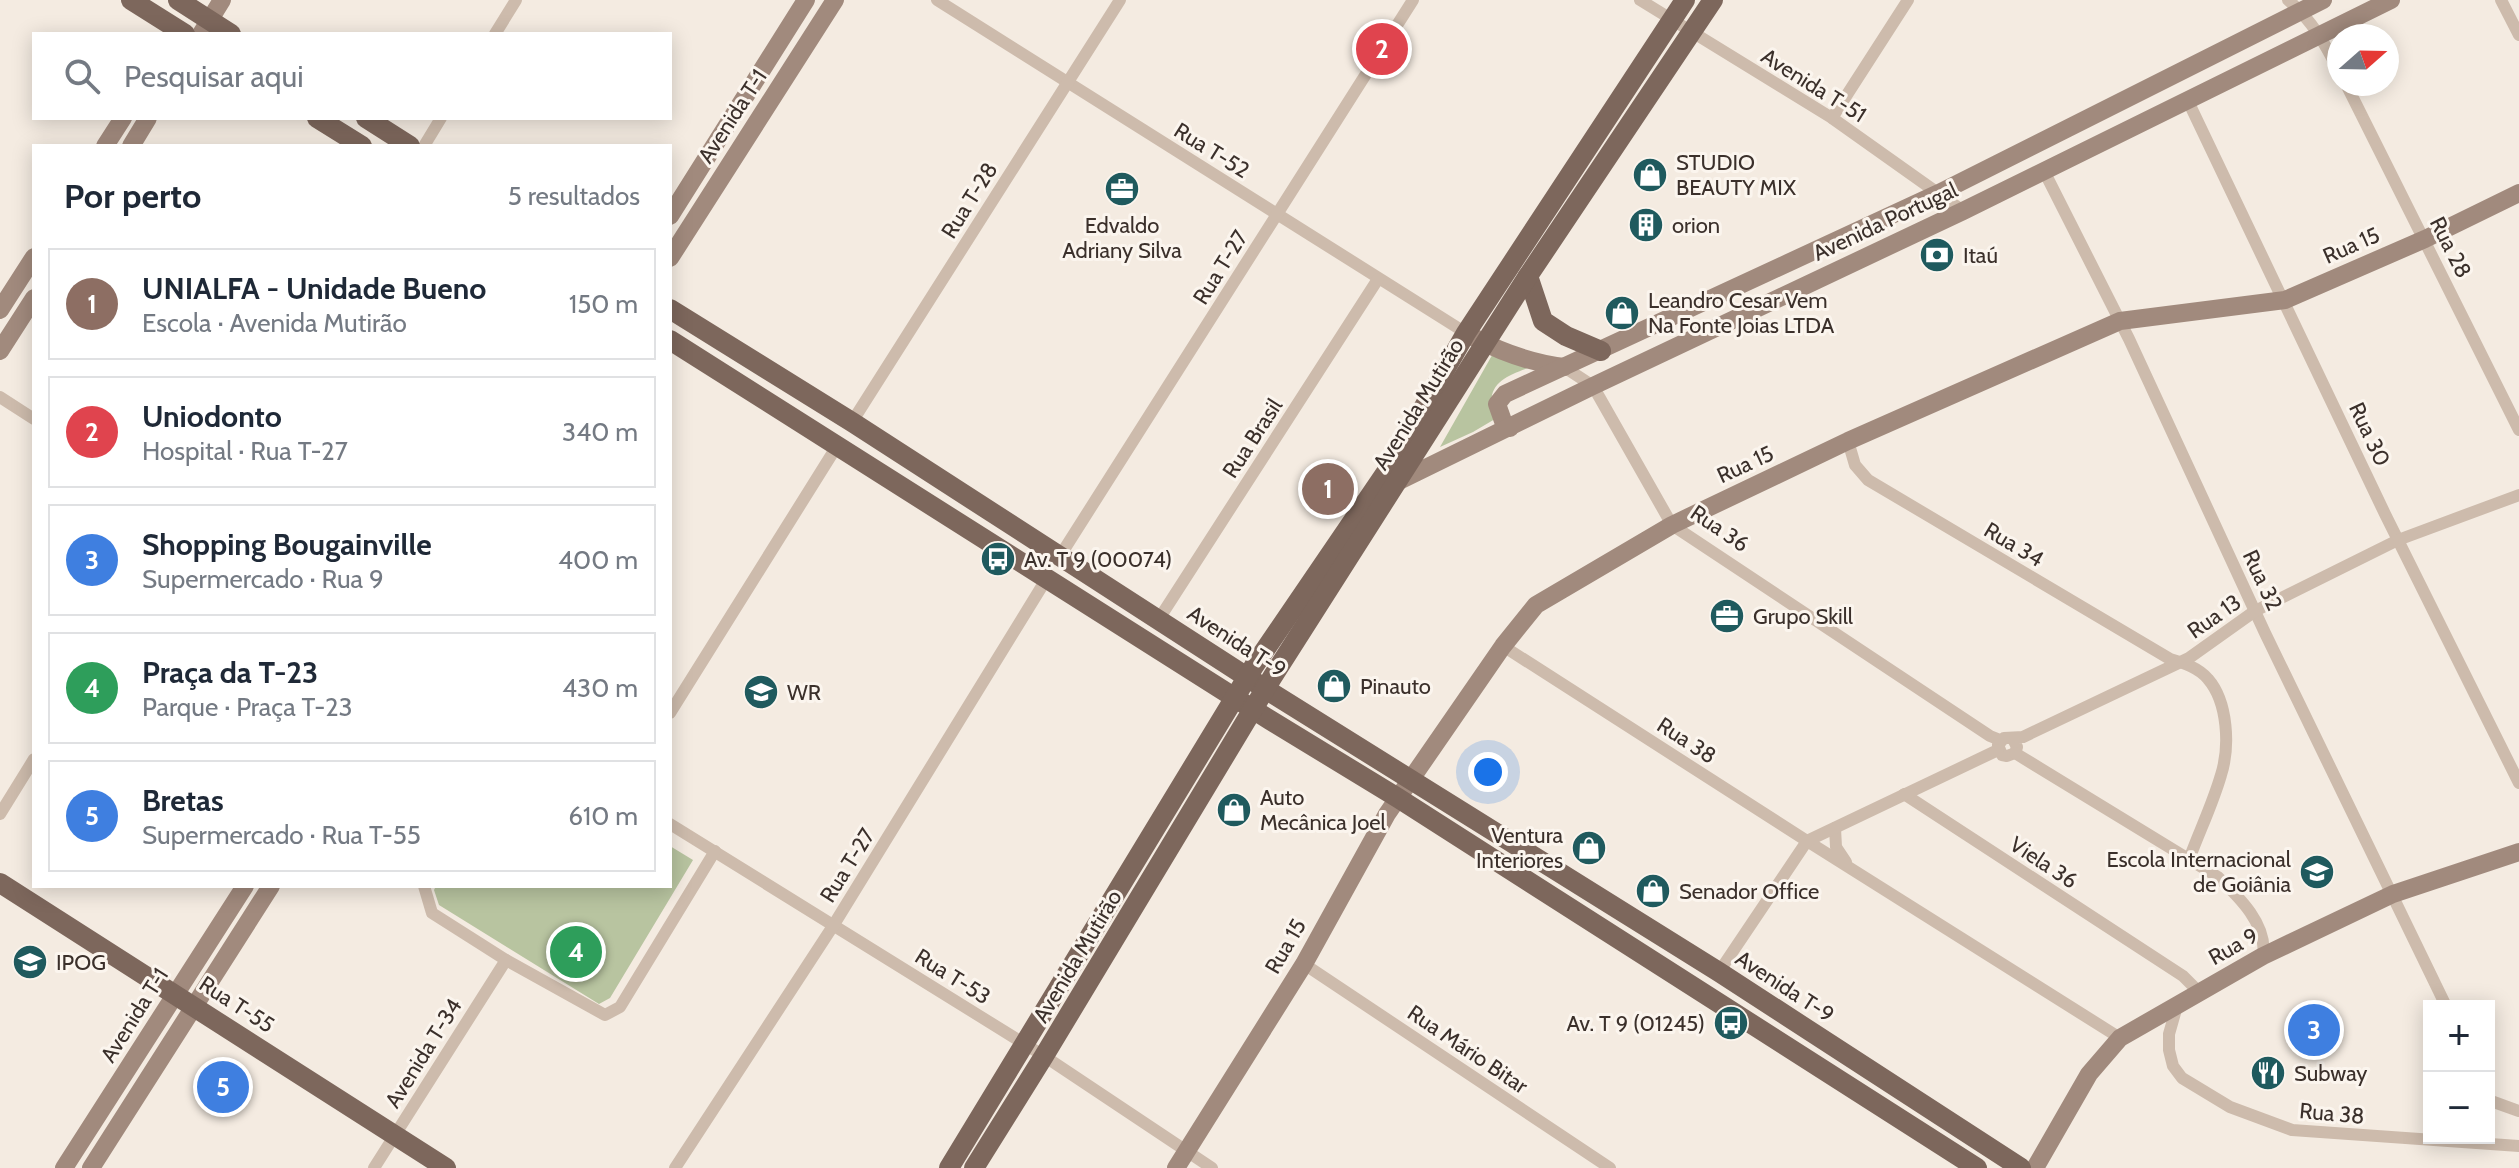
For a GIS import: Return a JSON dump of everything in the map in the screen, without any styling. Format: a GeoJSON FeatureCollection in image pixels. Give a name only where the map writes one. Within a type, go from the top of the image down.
{"type":"FeatureCollection","features":[{"type":"Feature","properties":{"kind":"main road"},"geometry":{"type":"LineString","coordinates":[[131,0],[179,32]]}},
{"type":"Feature","properties":{"kind":"main road"},"geometry":{"type":"LineString","coordinates":[[181,32],[196,13],[222,0]]}},
{"type":"Feature","properties":{"kind":"main road","name":"Avenida T-1"},"geometry":{"type":"LineString","coordinates":[[672,213],[806,0]]}},
{"type":"Feature","properties":{"kind":"main road","name":"Avenida T-1"},"geometry":{"type":"LineString","coordinates":[[672,255],[835,0]]}},
{"type":"Feature","properties":{"kind":"main road","name":"Avenida Mutirão"},"geometry":{"type":"LineString","coordinates":[[949,1168],[1248,676],[1389,468],[1466,333],[1685,0]]}},
{"type":"Feature","properties":{"kind":"main road","name":"Avenida Mutirão"},"geometry":{"type":"LineString","coordinates":[[974,1168],[1484,343],[1713,0]]}},
{"type":"Feature","properties":{"kind":"main road","name":"Avenida Portugal"},"geometry":{"type":"LineString","coordinates":[[1510,428],[1503,421],[1497,404],[1505,394],[1939,193],[2295,5],[2323,0]]}},
{"type":"Feature","properties":{"kind":"main road","name":"Avenida Portugal"},"geometry":{"type":"LineString","coordinates":[[1397,482],[1963,211],[2391,0]]}},
{"type":"Feature","properties":{"kind":"main road"},"geometry":{"type":"LineString","coordinates":[[196,13],[228,32]]}},
{"type":"Feature","properties":{"kind":"main road"},"geometry":{"type":"LineString","coordinates":[[106,144],[122,120]]}},
{"type":"Feature","properties":{"kind":"main road"},"geometry":{"type":"LineString","coordinates":[[132,144],[147,120]]}},
{"type":"Feature","properties":{"kind":"main road"},"geometry":{"type":"LineString","coordinates":[[320,120],[359,144]]}},
{"type":"Feature","properties":{"kind":"main road"},"geometry":{"type":"LineString","coordinates":[[369,120],[407,144]]}},
{"type":"Feature","properties":{"kind":"main road","name":"Rua 15"},"geometry":{"type":"LineString","coordinates":[[1180,1160],[1304,964],[1398,798],[1503,646],[1536,605],[1672,525],[1848,441],[2120,321],[2285,300],[2425,239],[2519,193]]}},
{"type":"Feature","properties":{"kind":"main road"},"geometry":{"type":"LineString","coordinates":[[0,310],[32,260]]}},
{"type":"Feature","properties":{"kind":"main road"},"geometry":{"type":"LineString","coordinates":[[1528,276],[1543,321],[1566,336],[1601,351]]}},
{"type":"Feature","properties":{"kind":"main road"},"geometry":{"type":"LineString","coordinates":[[0,351],[32,301]]}},
{"type":"Feature","properties":{"kind":"main road","name":"Avenida T-9"},"geometry":{"type":"LineString","coordinates":[[672,310],[852,422],[1267,690],[1719,972],[2021,1168]]}},
{"type":"Feature","properties":{"kind":"main road","name":"Rua 36"},"geometry":{"type":"LineString","coordinates":[[1466,333],[1484,343],[1543,364],[1564,367]]}},
{"type":"Feature","properties":{"kind":"main road"},"geometry":{"type":"LineString","coordinates":[[672,341],[1255,711],[1398,798],[1969,1165]]}},
{"type":"Feature","properties":{"kind":"main road","name":"Rua 9"},"geometry":{"type":"LineString","coordinates":[[2035,1168],[2089,1074],[2120,1038],[2263,956],[2393,894],[2519,852]]}},
{"type":"Feature","properties":{"kind":"main road","name":"Rua T-55"},"geometry":{"type":"LineString","coordinates":[[0,883],[446,1168]]}},
{"type":"Feature","properties":{"kind":"main road","name":"Avenida T-1"},"geometry":{"type":"LineString","coordinates":[[64,1168],[244,888]]}},
{"type":"Feature","properties":{"kind":"main road"},"geometry":{"type":"LineString","coordinates":[[91,1168],[270,888]]}},
{"type":"Feature","properties":{"kind":"street"},"geometry":{"type":"LineString","coordinates":[[496,32],[516,0]]}},
{"type":"Feature","properties":{"kind":"street","name":"Rua T-52"},"geometry":{"type":"LineString","coordinates":[[937,0],[1466,333]]}},
{"type":"Feature","properties":{"kind":"street","name":"Rua T-28"},"geometry":{"type":"LineString","coordinates":[[852,422],[1120,0]]}},
{"type":"Feature","properties":{"kind":"street","name":"Rua T-27"},"geometry":{"type":"LineString","coordinates":[[1060,556],[1413,0]]}},
{"type":"Feature","properties":{"kind":"street","name":"Avenida T-51"},"geometry":{"type":"LineString","coordinates":[[1640,0],[1832,118],[1963,211]]}},
{"type":"Feature","properties":{"kind":"street"},"geometry":{"type":"LineString","coordinates":[[2501,0],[2519,35]]}},
{"type":"Feature","properties":{"kind":"street"},"geometry":{"type":"LineString","coordinates":[[1832,118],[1908,1]]}},
{"type":"Feature","properties":{"kind":"street"},"geometry":{"type":"LineString","coordinates":[[2295,5],[2327,48]]}},
{"type":"Feature","properties":{"kind":"street","name":"Rua 28"},"geometry":{"type":"LineString","coordinates":[[2352,96],[2519,430]]}},
{"type":"Feature","properties":{"kind":"street","name":"Rua 30"},"geometry":{"type":"LineString","coordinates":[[2188,101],[2398,540],[2519,783]]}},
{"type":"Feature","properties":{"kind":"street"},"geometry":{"type":"LineString","coordinates":[[425,144],[440,120]]}},
{"type":"Feature","properties":{"kind":"street","name":"Rua 32"},"geometry":{"type":"LineString","coordinates":[[2044,171],[2120,321],[2255,611],[2443,1000]]}},
{"type":"Feature","properties":{"kind":"street","name":"Rua Brasil"},"geometry":{"type":"LineString","coordinates":[[1159,619],[1378,279]]}},
{"type":"Feature","properties":{"kind":"street","name":"Rua 36"},"geometry":{"type":"LineString","coordinates":[[1564,367],[1593,386],[1672,525],[2005,746],[2218,877],[2242,902],[2260,933],[2263,956]]}},
{"type":"Feature","properties":{"kind":"street"},"geometry":{"type":"LineString","coordinates":[[0,397],[32,418]]}},
{"type":"Feature","properties":{"kind":"street","name":"Rua 34"},"geometry":{"type":"LineString","coordinates":[[1848,441],[1855,465],[1868,480],[2156,651],[2187,662]]}},
{"type":"Feature","properties":{"kind":"street"},"geometry":{"type":"LineString","coordinates":[[672,710],[837,446]]}},
{"type":"Feature","properties":{"kind":"street","name":"Rua 13"},"geometry":{"type":"LineString","coordinates":[[1807,841],[2187,662],[2255,611],[2398,540],[2519,495]]}},
{"type":"Feature","properties":{"kind":"street","name":"Rua T-27"},"geometry":{"type":"LineString","coordinates":[[675,1168],[833,926],[1047,578]]}},
{"type":"Feature","properties":{"kind":"street","name":"Rua 38"},"geometry":{"type":"LineString","coordinates":[[1503,646],[2120,1038]]}},
{"type":"Feature","properties":{"kind":"street"},"geometry":{"type":"LineString","coordinates":[[2187,662],[2209,679],[2221,704],[2226,730],[2222,772],[2190,857]]}},
{"type":"Feature","properties":{"kind":"street"},"geometry":{"type":"LineString","coordinates":[[0,814],[32,762]]}},
{"type":"Feature","properties":{"kind":"street","name":"Viela 36"},"geometry":{"type":"LineString","coordinates":[[1904,794],[2183,976],[2199,992]]}},
{"type":"Feature","properties":{"kind":"street","name":"Rua T-53"},"geometry":{"type":"LineString","coordinates":[[672,825],[1044,1056],[1180,1160],[1212,1168]]}},
{"type":"Feature","properties":{"kind":"street"},"geometry":{"type":"LineString","coordinates":[[1835,828],[1836,847],[1850,868]]}},
{"type":"Feature","properties":{"kind":"street"},"geometry":{"type":"LineString","coordinates":[[1719,972],[1807,841]]}},
{"type":"Feature","properties":{"kind":"street"},"geometry":{"type":"LineString","coordinates":[[425,888],[432,913],[506,960],[605,1015],[620,1007],[715,851]]}},
{"type":"Feature","properties":{"kind":"street","name":"Avenida T-34"},"geometry":{"type":"LineString","coordinates":[[374,1168],[506,960]]}},
{"type":"Feature","properties":{"kind":"street","name":"Rua Mário Bitar"},"geometry":{"type":"LineString","coordinates":[[1304,964],[1610,1168]]}},
{"type":"Feature","properties":{"kind":"street","name":"Rua 38"},"geometry":{"type":"LineString","coordinates":[[2177,1006],[2169,1034],[2173,1066],[2182,1078],[2230,1107],[2292,1130],[2423,1137]]}},
{"type":"Feature","properties":{"kind":"street"},"geometry":{"type":"LineString","coordinates":[[2495,1104],[2519,1111]]}},
{"type":"Feature","properties":{"kind":"street","name":"Rua 38"},"geometry":{"type":"LineString","coordinates":[[2495,1143],[2519,1146]]}},
{"type":"Feature","properties":{"kind":"green space"},"geometry":{"type":"Polygon","coordinates":[[[1495,350],[1536,365],[1500,382],[1492,396],[1495,419],[1440,447],[1495,350]]]}},
{"type":"Feature","properties":{"kind":"green space"},"geometry":{"type":"Polygon","coordinates":[[[672,847],[693,860],[610,998],[599,1004],[439,905],[434,890],[672,888],[672,847]]]}},
{"type":"Feature","properties":{"kind":"place","name":"Uniodonto"},"geometry":{"type":"Point","coordinates":[1382,49]}},
{"type":"Feature","properties":{"kind":"place","name":"STUDIO BEAUTY MIX"},"geometry":{"type":"Point","coordinates":[1650,175]}},
{"type":"Feature","properties":{"kind":"place","name":"Edvaldo Adriany Silva"},"geometry":{"type":"Point","coordinates":[1122,189]}},
{"type":"Feature","properties":{"kind":"place","name":"orion"},"geometry":{"type":"Point","coordinates":[1646,225]}},
{"type":"Feature","properties":{"kind":"place","name":"Itaú"},"geometry":{"type":"Point","coordinates":[1937,255]}},
{"type":"Feature","properties":{"kind":"place","name":"Leandro Cesar Vem Na Fonte Joias LTDA"},"geometry":{"type":"Point","coordinates":[1622,313]}},
{"type":"Feature","properties":{"kind":"place","name":"UNIALFA - Unidade Bueno"},"geometry":{"type":"Point","coordinates":[1328,489]}},
{"type":"Feature","properties":{"kind":"place","name":"Av. T 9 (00074)"},"geometry":{"type":"Point","coordinates":[998,559]}},
{"type":"Feature","properties":{"kind":"place","name":"Grupo Skill"},"geometry":{"type":"Point","coordinates":[1727,616]}},
{"type":"Feature","properties":{"kind":"place","name":"Pinauto"},"geometry":{"type":"Point","coordinates":[1334,686]}},
{"type":"Feature","properties":{"kind":"place","name":"WR"},"geometry":{"type":"Point","coordinates":[761,692]}},
{"type":"Feature","properties":{"kind":"place","name":"Auto Mecânica Joel"},"geometry":{"type":"Point","coordinates":[1234,810]}},
{"type":"Feature","properties":{"kind":"place","name":"Ventura Interiores"},"geometry":{"type":"Point","coordinates":[1589,848]}},
{"type":"Feature","properties":{"kind":"place","name":"Escola Internacional de Goiânia"},"geometry":{"type":"Point","coordinates":[2317,872]}},
{"type":"Feature","properties":{"kind":"place","name":"Senador Office"},"geometry":{"type":"Point","coordinates":[1653,891]}},
{"type":"Feature","properties":{"kind":"place","name":"Praça da T-23"},"geometry":{"type":"Point","coordinates":[576,952]}},
{"type":"Feature","properties":{"kind":"place","name":"IPOG"},"geometry":{"type":"Point","coordinates":[30,962]}},
{"type":"Feature","properties":{"kind":"place","name":"Av. T 9 (01245)"},"geometry":{"type":"Point","coordinates":[1731,1023]}},
{"type":"Feature","properties":{"kind":"place","name":"Shopping Bougainville"},"geometry":{"type":"Point","coordinates":[2314,1030]}},
{"type":"Feature","properties":{"kind":"place","name":"Subway"},"geometry":{"type":"Point","coordinates":[2268,1073]}},
{"type":"Feature","properties":{"kind":"place","name":"Bretas"},"geometry":{"type":"Point","coordinates":[223,1087]}}]}
